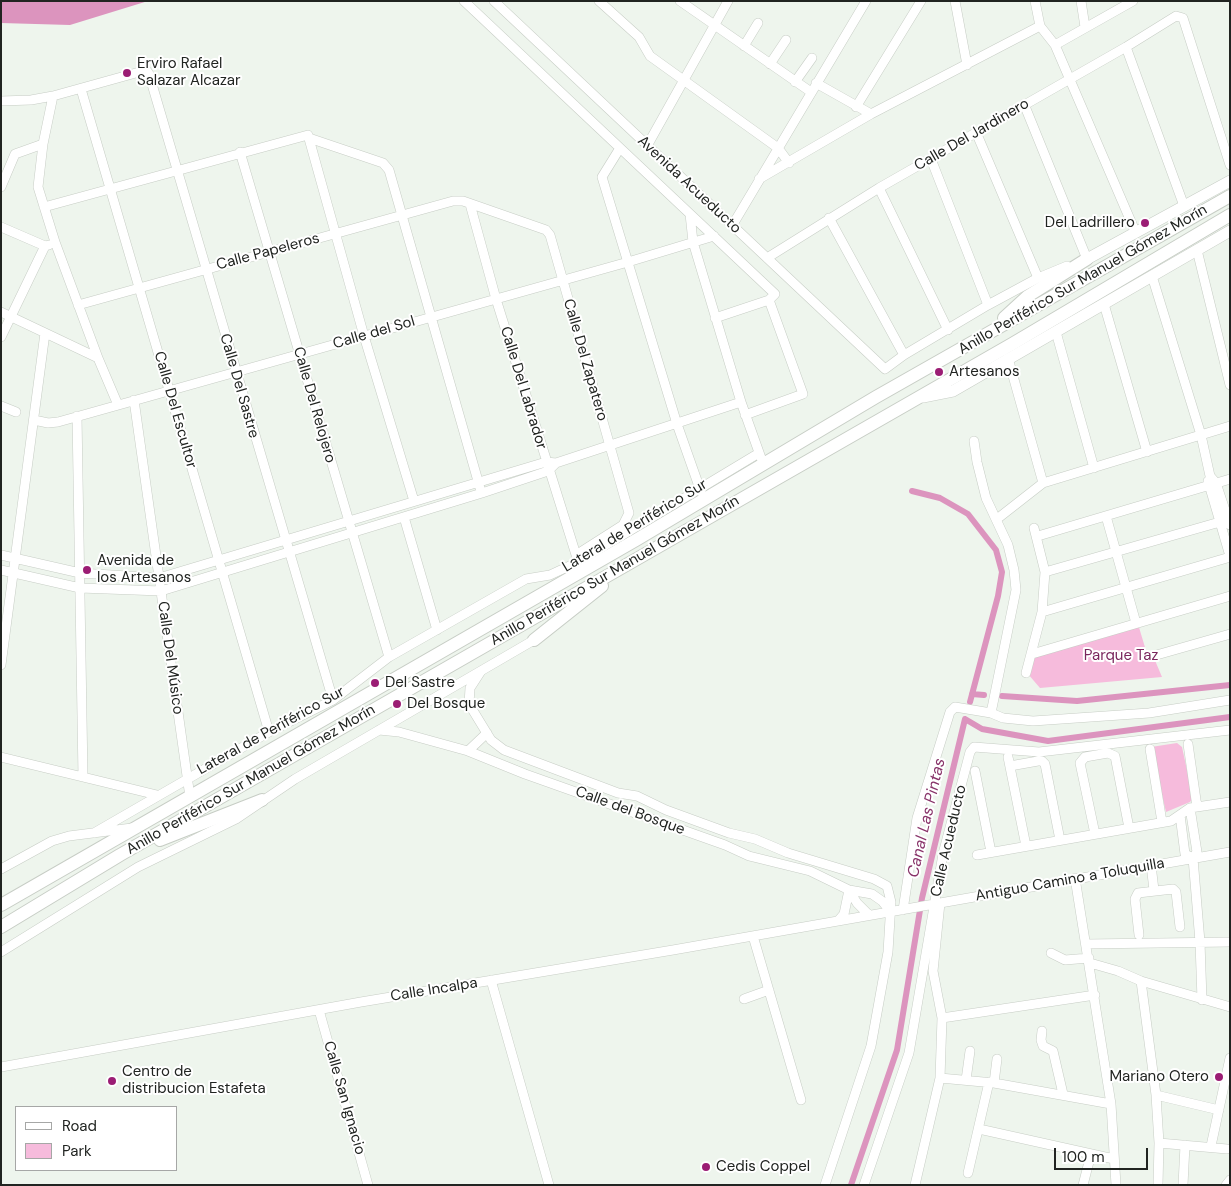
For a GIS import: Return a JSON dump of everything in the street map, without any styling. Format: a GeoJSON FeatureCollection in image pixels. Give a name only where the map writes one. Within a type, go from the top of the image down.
{"type":"FeatureCollection","features":[{"type":"Feature","properties":{"kind":"highway","name":"Anillo Periférico Sur Manuel Gómez Morín"},"geometry":{"type":"LineString","coordinates":[[1,906],[190,797],[578,562],[761,458],[903,382],[1230,196]]}},
{"type":"Feature","properties":{"kind":"highway","name":"Anillo Periférico Sur Manuel Gómez Morín"},"geometry":{"type":"LineString","coordinates":[[2,927],[120,855],[916,398],[1230,215]]}},
{"type":"Feature","properties":{"kind":"highway"},"geometry":{"type":"LineString","coordinates":[[987,333],[1028,296],[1087,259]]}},
{"type":"Feature","properties":{"kind":"highway"},"geometry":{"type":"LineString","coordinates":[[534,640],[637,558]]}},
{"type":"Feature","properties":{"kind":"highway"},"geometry":{"type":"LineString","coordinates":[[120,855],[262,800]]}},
{"type":"Feature","properties":{"kind":"main road"},"geometry":{"type":"LineString","coordinates":[[1087,259],[1135,231],[1230,181]]}},
{"type":"Feature","properties":{"kind":"main road"},"geometry":{"type":"LineString","coordinates":[[916,398],[953,391],[1230,231]]}},
{"type":"Feature","properties":{"kind":"street","name":"Avenida Acueducto"},"geometry":{"type":"LineString","coordinates":[[464,1],[714,236],[772,297]]}},
{"type":"Feature","properties":{"kind":"street","name":"Avenida Acueducto"},"geometry":{"type":"LineString","coordinates":[[494,1],[885,369],[904,354]]}},
{"type":"Feature","properties":{"kind":"street"},"geometry":{"type":"LineString","coordinates":[[599,1],[640,37],[650,56],[778,148],[789,163]]}},
{"type":"Feature","properties":{"kind":"street"},"geometry":{"type":"LineString","coordinates":[[680,1],[811,92]]}},
{"type":"Feature","properties":{"kind":"street"},"geometry":{"type":"LineString","coordinates":[[647,146],[682,80],[728,1]]}},
{"type":"Feature","properties":{"kind":"street"},"geometry":{"type":"LineString","coordinates":[[732,226],[866,1]]}},
{"type":"Feature","properties":{"kind":"street"},"geometry":{"type":"LineString","coordinates":[[856,107],[921,1]]}},
{"type":"Feature","properties":{"kind":"street"},"geometry":{"type":"LineString","coordinates":[[955,1],[967,65]]}},
{"type":"Feature","properties":{"kind":"street"},"geometry":{"type":"LineString","coordinates":[[1036,1],[1040,26],[1055,45],[1135,231]]}},
{"type":"Feature","properties":{"kind":"street"},"geometry":{"type":"LineString","coordinates":[[1081,1],[1086,27]]}},
{"type":"Feature","properties":{"kind":"street"},"geometry":{"type":"LineString","coordinates":[[1055,45],[1130,2]]}},
{"type":"Feature","properties":{"kind":"street","name":"Calle Del Jardinero"},"geometry":{"type":"LineString","coordinates":[[767,258],[879,188],[1180,15],[1183,18],[1230,165]]}},
{"type":"Feature","properties":{"kind":"street"},"geometry":{"type":"LineString","coordinates":[[744,46],[758,24]]}},
{"type":"Feature","properties":{"kind":"street"},"geometry":{"type":"LineString","coordinates":[[759,179],[872,114],[1040,26]]}},
{"type":"Feature","properties":{"kind":"street"},"geometry":{"type":"LineString","coordinates":[[770,64],[786,40]]}},
{"type":"Feature","properties":{"kind":"street"},"geometry":{"type":"LineString","coordinates":[[1126,47],[1184,206]]}},
{"type":"Feature","properties":{"kind":"street"},"geometry":{"type":"LineString","coordinates":[[795,82],[812,58]]}},
{"type":"Feature","properties":{"kind":"street","name":"Calle Del Sastre"},"geometry":{"type":"LineString","coordinates":[[81,89],[147,71],[333,700]]}},
{"type":"Feature","properties":{"kind":"street"},"geometry":{"type":"LineString","coordinates":[[816,83],[856,107],[872,114]]}},
{"type":"Feature","properties":{"kind":"street"},"geometry":{"type":"LineString","coordinates":[[1,101],[31,100],[81,89]]}},
{"type":"Feature","properties":{"kind":"street","name":"Calle Del Escultor"},"geometry":{"type":"LineString","coordinates":[[81,89],[269,732]]}},
{"type":"Feature","properties":{"kind":"street"},"geometry":{"type":"LineString","coordinates":[[54,96],[42,144],[38,187],[55,242],[78,305],[118,405]]}},
{"type":"Feature","properties":{"kind":"street"},"geometry":{"type":"LineString","coordinates":[[829,218],[904,354],[948,330],[988,304],[1038,278],[1087,259],[1024,104]]}},
{"type":"Feature","properties":{"kind":"street"},"geometry":{"type":"LineString","coordinates":[[976,132],[1038,278]]}},
{"type":"Feature","properties":{"kind":"street"},"geometry":{"type":"LineString","coordinates":[[44,207],[240,152],[308,136],[386,166],[482,493]]}},
{"type":"Feature","properties":{"kind":"street"},"geometry":{"type":"LineString","coordinates":[[308,136],[364,336],[414,501]]}},
{"type":"Feature","properties":{"kind":"street"},"geometry":{"type":"LineString","coordinates":[[1,187],[15,154],[42,144]]}},
{"type":"Feature","properties":{"kind":"street"},"geometry":{"type":"LineString","coordinates":[[620,148],[602,177],[677,424],[702,493]]}},
{"type":"Feature","properties":{"kind":"street","name":"Calle Del Relojero"},"geometry":{"type":"LineString","coordinates":[[240,152],[389,657]]}},
{"type":"Feature","properties":{"kind":"street"},"geometry":{"type":"LineString","coordinates":[[931,159],[988,304]]}},
{"type":"Feature","properties":{"kind":"street"},"geometry":{"type":"LineString","coordinates":[[879,188],[948,330]]}},
{"type":"Feature","properties":{"kind":"street","name":"Calle Papeleros"},"geometry":{"type":"LineString","coordinates":[[78,305],[458,200]]}},
{"type":"Feature","properties":{"kind":"street","name":"Calle Del Zapatero"},"geometry":{"type":"LineString","coordinates":[[458,200],[548,231],[629,513],[623,525],[578,562]]}},
{"type":"Feature","properties":{"kind":"street","name":"Calle Del Labrador"},"geometry":{"type":"LineString","coordinates":[[470,204],[496,299],[578,562]]}},
{"type":"Feature","properties":{"kind":"street"},"geometry":{"type":"LineString","coordinates":[[690,214],[693,242],[715,318],[741,402],[750,413],[761,458]]}},
{"type":"Feature","properties":{"kind":"street"},"geometry":{"type":"LineString","coordinates":[[1,227],[45,246]]}},
{"type":"Feature","properties":{"kind":"street","name":"Calle del Sol"},"geometry":{"type":"LineString","coordinates":[[34,420],[48,423],[118,405],[628,262],[714,236]]}},
{"type":"Feature","properties":{"kind":"street"},"geometry":{"type":"LineString","coordinates":[[1,337],[45,246],[55,242]]}},
{"type":"Feature","properties":{"kind":"street"},"geometry":{"type":"LineString","coordinates":[[1198,250],[1230,384]]}},
{"type":"Feature","properties":{"kind":"street"},"geometry":{"type":"LineString","coordinates":[[1042,612],[1230,557],[1227,521],[1212,482],[1201,435],[1152,276]]}},
{"type":"Feature","properties":{"kind":"street"},"geometry":{"type":"LineString","coordinates":[[715,318],[772,297],[803,394],[750,413]]}},
{"type":"Feature","properties":{"kind":"street"},"geometry":{"type":"LineString","coordinates":[[1104,304],[1147,452]]}},
{"type":"Feature","properties":{"kind":"street"},"geometry":{"type":"LineString","coordinates":[[1,312],[98,358]]}},
{"type":"Feature","properties":{"kind":"street"},"geometry":{"type":"LineString","coordinates":[[1056,332],[1094,468]]}},
{"type":"Feature","properties":{"kind":"street"},"geometry":{"type":"LineString","coordinates":[[1,665],[46,333]]}},
{"type":"Feature","properties":{"kind":"street"},"geometry":{"type":"LineString","coordinates":[[1008,358],[1043,483]]}},
{"type":"Feature","properties":{"kind":"street","name":"Calle Del Músico"},"geometry":{"type":"LineString","coordinates":[[134,400],[190,797]]}},
{"type":"Feature","properties":{"kind":"street"},"geometry":{"type":"LineString","coordinates":[[1,570],[80,588],[161,591],[482,493],[547,466],[741,402]]}},
{"type":"Feature","properties":{"kind":"street"},"geometry":{"type":"LineString","coordinates":[[1,406],[16,412]]}},
{"type":"Feature","properties":{"kind":"street"},"geometry":{"type":"LineString","coordinates":[[77,416],[84,777]]}},
{"type":"Feature","properties":{"kind":"street"},"geometry":{"type":"LineString","coordinates":[[997,519],[1043,483],[1230,426]]}},
{"type":"Feature","properties":{"kind":"street"},"geometry":{"type":"LineString","coordinates":[[974,441],[976,462],[986,498],[1008,545],[1014,570],[1016,590],[991,713],[1002,718],[1033,721],[1149,712],[1230,700]]}},
{"type":"Feature","properties":{"kind":"street"},"geometry":{"type":"LineString","coordinates":[[1,555],[80,574],[159,578],[478,482],[547,466]]}},
{"type":"Feature","properties":{"kind":"street"},"geometry":{"type":"LineString","coordinates":[[1026,673],[1042,612],[1045,572],[1036,532],[1106,516],[1212,482],[1230,480]]}},
{"type":"Feature","properties":{"kind":"street"},"geometry":{"type":"LineString","coordinates":[[1106,516],[1136,623]]}},
{"type":"Feature","properties":{"kind":"street"},"geometry":{"type":"LineString","coordinates":[[404,517],[437,630]]}},
{"type":"Feature","properties":{"kind":"street"},"geometry":{"type":"LineString","coordinates":[[1045,572],[1227,521]]}},
{"type":"Feature","properties":{"kind":"street","name":"Lateral de Periférico Sur"},"geometry":{"type":"LineString","coordinates":[[94,833],[269,732],[333,700],[389,657],[526,579],[550,575],[578,562]]}},
{"type":"Feature","properties":{"kind":"street"},"geometry":{"type":"LineString","coordinates":[[1032,654],[1230,596]]}},
{"type":"Feature","properties":{"kind":"street"},"geometry":{"type":"LineString","coordinates":[[1153,656],[1230,634]]}},
{"type":"Feature","properties":{"kind":"street"},"geometry":{"type":"LineString","coordinates":[[1,952],[138,868],[236,819],[262,800],[378,730],[534,640]]}},
{"type":"Feature","properties":{"kind":"street","name":"Calle del Bosque"},"geometry":{"type":"LineString","coordinates":[[481,671],[470,688],[469,704],[487,733],[504,750],[618,793],[636,796],[666,810],[729,833],[755,838],[788,852],[874,879],[887,886],[890,894],[890,911]]}},
{"type":"Feature","properties":{"kind":"street","name":"Calle Acueducto"},"geometry":{"type":"LineString","coordinates":[[907,909],[917,818],[950,712],[955,707],[991,713]]}},
{"type":"Feature","properties":{"kind":"street","name":"Calle del Bosque"},"geometry":{"type":"LineString","coordinates":[[378,730],[399,732],[468,751],[525,774],[725,844],[749,856],[810,871],[850,890],[872,894],[882,901],[890,911]]}},
{"type":"Feature","properties":{"kind":"street","name":"Calle Acueducto"},"geometry":{"type":"LineString","coordinates":[[864,1185],[909,1053],[942,854],[970,752],[974,747],[1040,752],[1230,730]]}},
{"type":"Feature","properties":{"kind":"street"},"geometry":{"type":"LineString","coordinates":[[468,751],[487,733]]}},
{"type":"Feature","properties":{"kind":"street"},"geometry":{"type":"LineString","coordinates":[[1188,744],[1197,852],[1193,858],[1200,942],[1202,1000]]}},
{"type":"Feature","properties":{"kind":"street"},"geometry":{"type":"LineString","coordinates":[[1150,749],[1162,822]]}},
{"type":"Feature","properties":{"kind":"street"},"geometry":{"type":"LineString","coordinates":[[1095,834],[1080,763],[1081,759],[1108,754],[1115,756],[1128,828]]}},
{"type":"Feature","properties":{"kind":"street"},"geometry":{"type":"LineString","coordinates":[[1,757],[157,795]]}},
{"type":"Feature","properties":{"kind":"street"},"geometry":{"type":"LineString","coordinates":[[1026,846],[1009,761],[1042,760],[1046,764],[1060,840]]}},
{"type":"Feature","properties":{"kind":"street"},"geometry":{"type":"LineString","coordinates":[[975,771],[991,852]]}},
{"type":"Feature","properties":{"kind":"street"},"geometry":{"type":"LineString","coordinates":[[976,854],[1171,821],[1194,808],[1230,802]]}},
{"type":"Feature","properties":{"kind":"street"},"geometry":{"type":"LineString","coordinates":[[1180,815],[1186,854],[1193,858]]}},
{"type":"Feature","properties":{"kind":"street"},"geometry":{"type":"LineString","coordinates":[[1,869],[52,841],[138,827]]}},
{"type":"Feature","properties":{"kind":"street","name":"Antiguo Camino a Toluquilla"},"geometry":{"type":"LineString","coordinates":[[907,909],[1230,852]]}},
{"type":"Feature","properties":{"kind":"street"},"geometry":{"type":"LineString","coordinates":[[1151,865],[1154,890]]}},
{"type":"Feature","properties":{"kind":"street"},"geometry":{"type":"LineString","coordinates":[[1075,878],[1111,1104],[1116,1185]]}},
{"type":"Feature","properties":{"kind":"street"},"geometry":{"type":"LineString","coordinates":[[850,890],[874,879]]}},
{"type":"Feature","properties":{"kind":"street"},"geometry":{"type":"LineString","coordinates":[[1139,935],[1135,895],[1138,893],[1168,888],[1176,892],[1180,927]]}},
{"type":"Feature","properties":{"kind":"street"},"geometry":{"type":"LineString","coordinates":[[850,890],[856,903],[868,914]]}},
{"type":"Feature","properties":{"kind":"street"},"geometry":{"type":"LineString","coordinates":[[838,921],[844,914],[850,890]]}},
{"type":"Feature","properties":{"kind":"street"},"geometry":{"type":"LineString","coordinates":[[915,1185],[940,1078],[942,1018],[933,971],[934,904]]}},
{"type":"Feature","properties":{"kind":"street"},"geometry":{"type":"LineString","coordinates":[[825,1185],[871,1046],[888,952],[890,911],[907,909]]}},
{"type":"Feature","properties":{"kind":"street","name":"Calle Incalpa"},"geometry":{"type":"LineString","coordinates":[[1,1067],[890,911]]}},
{"type":"Feature","properties":{"kind":"street"},"geometry":{"type":"LineString","coordinates":[[753,936],[801,1100]]}},
{"type":"Feature","properties":{"kind":"street"},"geometry":{"type":"LineString","coordinates":[[1087,944],[1230,942]]}},
{"type":"Feature","properties":{"kind":"street"},"geometry":{"type":"LineString","coordinates":[[1051,953],[1065,960],[1089,961],[1141,981],[1230,1007]]}},
{"type":"Feature","properties":{"kind":"street"},"geometry":{"type":"LineString","coordinates":[[491,980],[549,1185]]}},
{"type":"Feature","properties":{"kind":"street"},"geometry":{"type":"LineString","coordinates":[[1141,981],[1156,1095],[1159,1143],[1158,1185]]}},
{"type":"Feature","properties":{"kind":"street"},"geometry":{"type":"LineString","coordinates":[[744,999],[769,990]]}},
{"type":"Feature","properties":{"kind":"street"},"geometry":{"type":"LineString","coordinates":[[942,1018],[1094,995]]}},
{"type":"Feature","properties":{"kind":"street","name":"Calle San Ignacio"},"geometry":{"type":"LineString","coordinates":[[319,1010],[368,1185]]}},
{"type":"Feature","properties":{"kind":"street"},"geometry":{"type":"LineString","coordinates":[[1042,1031],[1040,1040],[1043,1046],[1053,1051],[1064,1094]]}},
{"type":"Feature","properties":{"kind":"street"},"geometry":{"type":"LineString","coordinates":[[966,1080],[970,1051]]}},
{"type":"Feature","properties":{"kind":"street"},"geometry":{"type":"LineString","coordinates":[[1211,1146],[1230,1058]]}},
{"type":"Feature","properties":{"kind":"street"},"geometry":{"type":"LineString","coordinates":[[968,1173],[997,1059]]}},
{"type":"Feature","properties":{"kind":"street"},"geometry":{"type":"LineString","coordinates":[[940,1078],[991,1082],[1111,1104]]}},
{"type":"Feature","properties":{"kind":"street"},"geometry":{"type":"LineString","coordinates":[[1156,1095],[1219,1110]]}},
{"type":"Feature","properties":{"kind":"street"},"geometry":{"type":"LineString","coordinates":[[979,1129],[1114,1159]]}},
{"type":"Feature","properties":{"kind":"street"},"geometry":{"type":"LineString","coordinates":[[1159,1143],[1211,1146],[1227,1149]]}},
{"type":"Feature","properties":{"kind":"street"},"geometry":{"type":"LineString","coordinates":[[1184,1185],[1185,1145]]}},
{"type":"Feature","properties":{"kind":"street"},"geometry":{"type":"LineString","coordinates":[[1083,1185],[1092,1154]]}},
{"type":"Feature","properties":{"kind":"street"},"geometry":{"type":"LineString","coordinates":[[1226,1185],[1230,1180]]}},
{"type":"Feature","properties":{"kind":"green space","name":"Parque Taz"},"geometry":{"type":"Polygon","coordinates":[[[1138,624],[1147,654],[1154,658],[1162,677],[1040,688],[1028,674],[1034,655],[1138,624]]]}},
{"type":"Feature","properties":{"kind":"green space"},"geometry":{"type":"Polygon","coordinates":[[[1177,743],[1182,747],[1193,798],[1190,802],[1166,812],[1151,747],[1177,743]]]}},
{"type":"Feature","properties":{"kind":"shaded area"},"geometry":{"type":"Polygon","coordinates":[[[1,1],[148,1],[70,25],[1,23],[1,1]]]}},
{"type":"Feature","properties":{"kind":"waterway"},"geometry":{"type":"LineString","coordinates":[[912,491],[940,498],[968,514],[996,550],[1002,572],[998,596],[970,702]]}},
{"type":"Feature","properties":{"kind":"waterway"},"geometry":{"type":"LineString","coordinates":[[1002,696],[1077,701],[1230,685]]}},
{"type":"Feature","properties":{"kind":"waterway"},"geometry":{"type":"LineString","coordinates":[[972,694],[984,695]]}},
{"type":"Feature","properties":{"kind":"waterway","name":"Canal Las Pintas"},"geometry":{"type":"LineString","coordinates":[[851,1185],[897,1050],[922,898],[965,719],[982,729],[1048,741],[1230,717]]}},
{"type":"Feature","properties":{"kind":"place","name":"Erviro Rafael Salazar Alcazar"},"geometry":{"type":"Point","coordinates":[127,73]}},
{"type":"Feature","properties":{"kind":"place","name":"Del Ladrillero"},"geometry":{"type":"Point","coordinates":[1145,223]}},
{"type":"Feature","properties":{"kind":"place","name":"Artesanos"},"geometry":{"type":"Point","coordinates":[939,372]}},
{"type":"Feature","properties":{"kind":"place","name":"Avenida de los Artesanos"},"geometry":{"type":"Point","coordinates":[87,570]}},
{"type":"Feature","properties":{"kind":"place","name":"Del Sastre"},"geometry":{"type":"Point","coordinates":[375,683]}},
{"type":"Feature","properties":{"kind":"place","name":"Del Bosque"},"geometry":{"type":"Point","coordinates":[397,704]}},
{"type":"Feature","properties":{"kind":"place","name":"Mariano Otero"},"geometry":{"type":"Point","coordinates":[1219,1077]}},
{"type":"Feature","properties":{"kind":"place","name":"Centro de distribucion Estafeta"},"geometry":{"type":"Point","coordinates":[112,1081]}},
{"type":"Feature","properties":{"kind":"place","name":"Cedis Coppel"},"geometry":{"type":"Point","coordinates":[706,1167]}}]}
